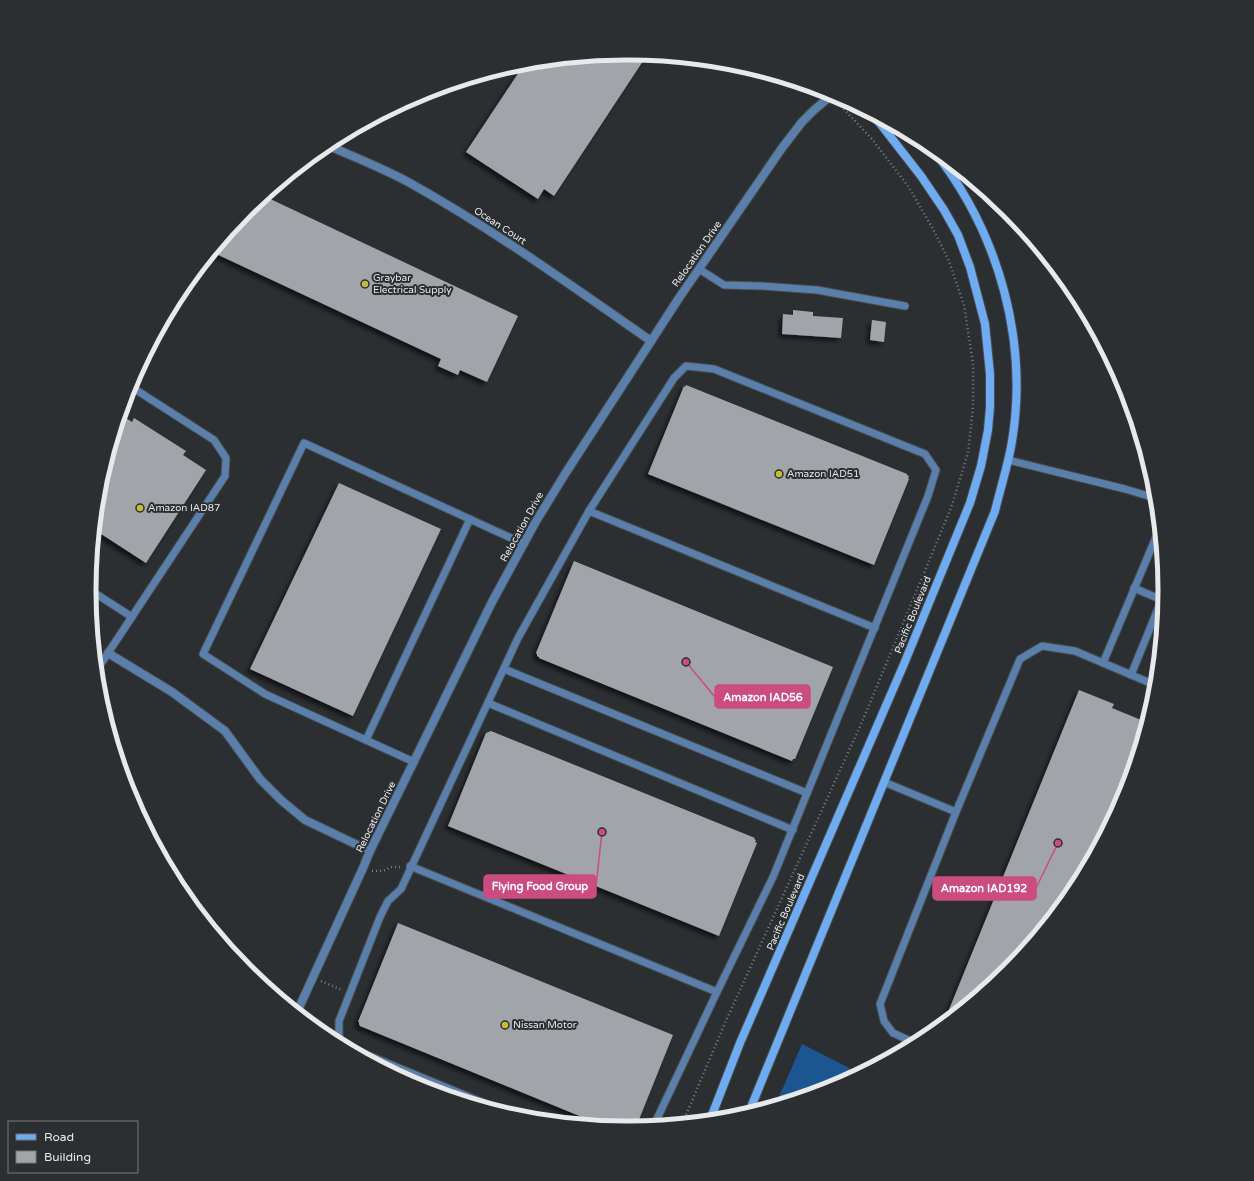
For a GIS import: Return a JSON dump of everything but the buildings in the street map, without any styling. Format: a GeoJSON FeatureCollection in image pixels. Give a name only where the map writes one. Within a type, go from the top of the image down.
{"type":"FeatureCollection","features":[{"type":"Feature","properties":{"kind":"main road","name":"Pacific Boulevard"},"geometry":{"type":"LineString","coordinates":[[713,1114],[740,1043],[904,664],[970,503],[981,466],[988,430],[990,374],[985,324],[970,267],[958,235],[944,210],[921,176],[882,125]]}},
{"type":"Feature","properties":{"kind":"main road"},"geometry":{"type":"LineString","coordinates":[[751,1106],[995,511],[1011,447],[1016,385],[1014,341],[1008,306],[999,271],[983,231],[965,197],[946,167]]}},
{"type":"Feature","properties":{"kind":"street","name":"Relocation Drive"},"geometry":{"type":"LineString","coordinates":[[299,1007],[364,868],[370,851],[492,602],[524,544],[565,474],[699,269],[782,148],[802,122],[827,99]]}},
{"type":"Feature","properties":{"kind":"street","name":"Ocean Court"},"geometry":{"type":"LineString","coordinates":[[334,148],[408,182],[476,221],[651,341]]}},
{"type":"Feature","properties":{"kind":"street"},"geometry":{"type":"LineString","coordinates":[[108,653],[172,692],[225,731],[260,779],[280,800],[305,820],[370,851]]}},
{"type":"Feature","properties":{"kind":"lane"},"geometry":{"type":"LineString","coordinates":[[699,269],[724,285],[816,290],[905,306]]}},
{"type":"Feature","properties":{"kind":"lane"},"geometry":{"type":"LineString","coordinates":[[338,1036],[338,1021],[388,901],[401,889],[410,866],[518,638],[588,511],[674,378],[686,366],[714,369],[925,454],[936,470],[928,496],[773,877],[656,1120]]}},
{"type":"Feature","properties":{"kind":"lane"},"geometry":{"type":"LineString","coordinates":[[102,663],[225,476],[226,458],[214,440],[136,390]]}},
{"type":"Feature","properties":{"kind":"lane"},"geometry":{"type":"LineString","coordinates":[[414,762],[265,694],[203,654],[304,443],[524,544]]}},
{"type":"Feature","properties":{"kind":"lane"},"geometry":{"type":"LineString","coordinates":[[1008,460],[1149,496]]}},
{"type":"Feature","properties":{"kind":"lane"},"geometry":{"type":"LineString","coordinates":[[588,511],[875,628]]}},
{"type":"Feature","properties":{"kind":"lane"},"geometry":{"type":"LineString","coordinates":[[366,740],[470,519]]}},
{"type":"Feature","properties":{"kind":"lane"},"geometry":{"type":"LineString","coordinates":[[1103,663],[1155,540]]}},
{"type":"Feature","properties":{"kind":"lane"},"geometry":{"type":"LineString","coordinates":[[1134,588],[1158,595]]}},
{"type":"Feature","properties":{"kind":"lane"},"geometry":{"type":"LineString","coordinates":[[96,594],[132,616]]}},
{"type":"Feature","properties":{"kind":"lane"},"geometry":{"type":"LineString","coordinates":[[1131,675],[1157,612]]}},
{"type":"Feature","properties":{"kind":"lane"},"geometry":{"type":"LineString","coordinates":[[909,1040],[893,1033],[884,1021],[880,1004],[956,812],[1020,659],[1042,646],[1076,651],[1149,683]]}},
{"type":"Feature","properties":{"kind":"lane"},"geometry":{"type":"LineString","coordinates":[[504,669],[807,793]]}},
{"type":"Feature","properties":{"kind":"lane"},"geometry":{"type":"LineString","coordinates":[[488,703],[793,830]]}},
{"type":"Feature","properties":{"kind":"lane"},"geometry":{"type":"LineString","coordinates":[[884,782],[956,812]]}},
{"type":"Feature","properties":{"kind":"lane"},"geometry":{"type":"LineString","coordinates":[[410,866],[717,992]]}},
{"type":"Feature","properties":{"kind":"lane"},"geometry":{"type":"LineString","coordinates":[[385,1062],[468,1097]]}},
{"type":"Feature","properties":{"kind":"path"},"geometry":{"type":"LineString","coordinates":[[685,1117],[725,1023],[862,722],[950,508],[968,453],[973,407],[973,364],[964,305],[949,261],[933,229],[908,186],[871,138],[841,105]]}},
{"type":"Feature","properties":{"kind":"path"},"geometry":{"type":"LineString","coordinates":[[364,868],[371,871],[376,871],[386,870],[390,867],[410,866]]}},
{"type":"Feature","properties":{"kind":"path"},"geometry":{"type":"LineString","coordinates":[[313,978],[350,994]]}},
{"type":"Feature","properties":{"kind":"shaded area"},"geometry":{"type":"Polygon","coordinates":[[[802,1044],[853,1070],[830,1081],[778,1099],[802,1044]]]}},
{"type":"Feature","properties":{"kind":"place","name":"Graybar Electrical Supply"},"geometry":{"type":"Point","coordinates":[365,284]}},
{"type":"Feature","properties":{"kind":"place","name":"Amazon IAD51"},"geometry":{"type":"Point","coordinates":[779,474]}},
{"type":"Feature","properties":{"kind":"place","name":"Amazon IAD87"},"geometry":{"type":"Point","coordinates":[140,508]}},
{"type":"Feature","properties":{"kind":"place","name":"Amazon IAD56"},"geometry":{"type":"Point","coordinates":[686,662]}},
{"type":"Feature","properties":{"kind":"place","name":"Flying Food Group"},"geometry":{"type":"Point","coordinates":[602,832]}},
{"type":"Feature","properties":{"kind":"place","name":"Amazon IAD192"},"geometry":{"type":"Point","coordinates":[1058,843]}},
{"type":"Feature","properties":{"kind":"place","name":"Nissan Motor"},"geometry":{"type":"Point","coordinates":[505,1025]}}]}
